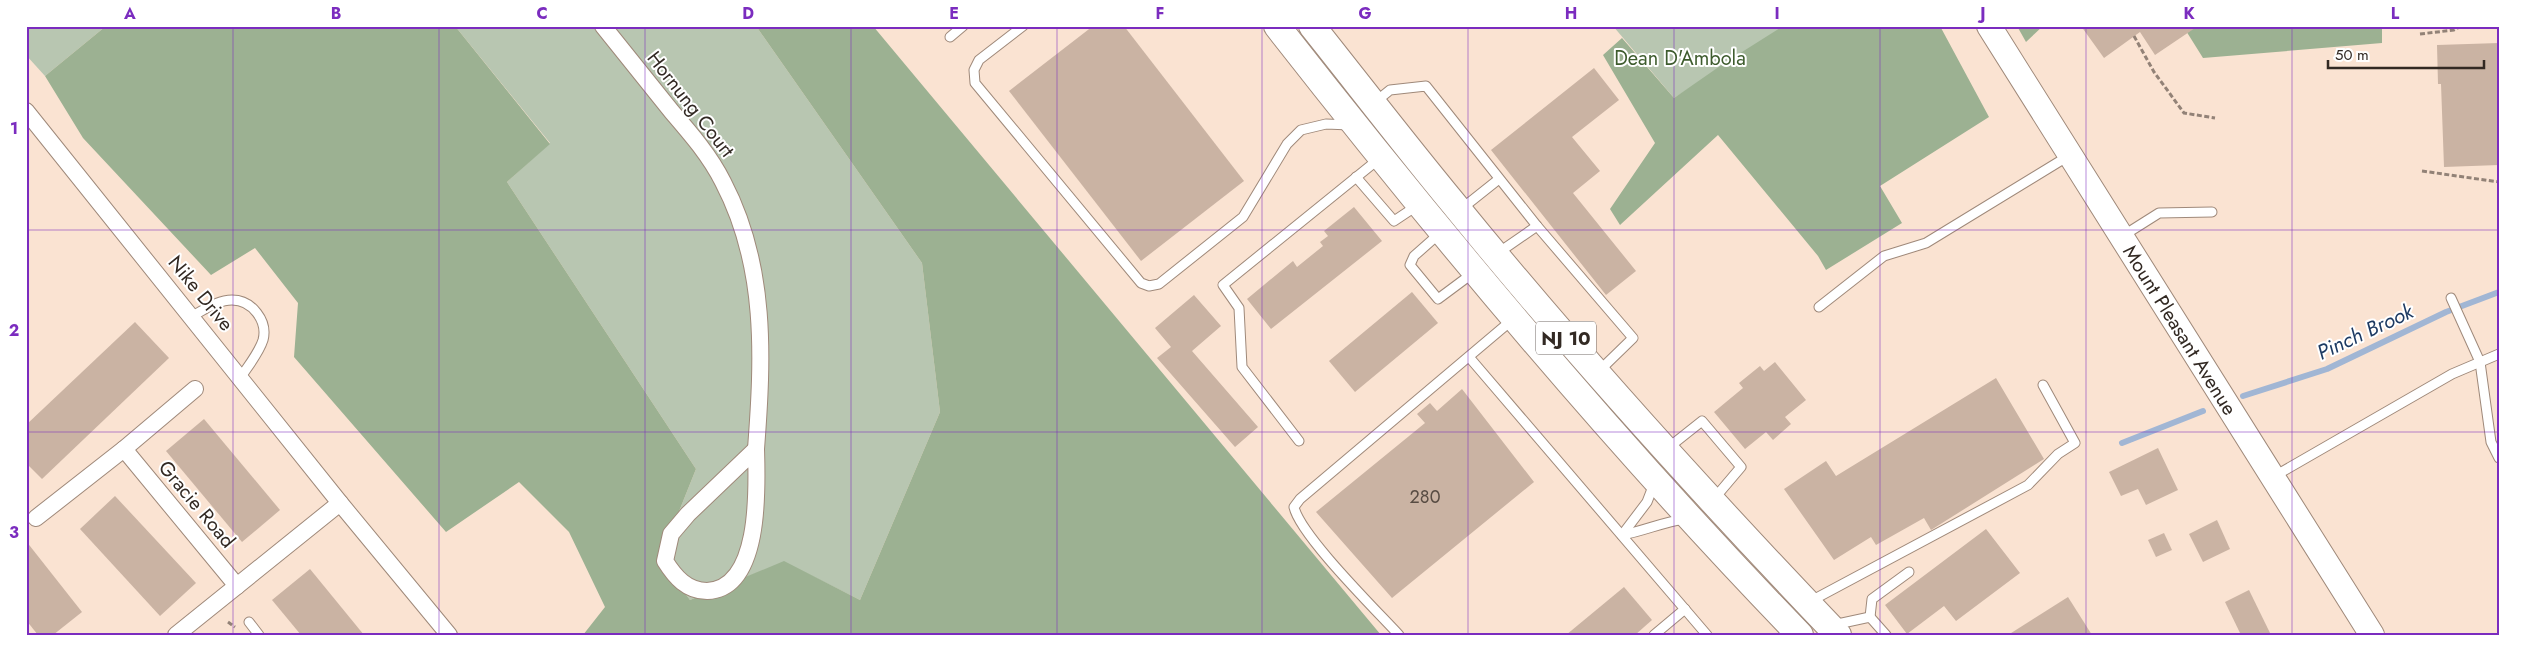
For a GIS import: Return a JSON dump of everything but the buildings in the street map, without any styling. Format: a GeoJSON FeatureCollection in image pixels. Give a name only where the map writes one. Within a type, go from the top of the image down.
{"type":"FeatureCollection","features":[{"type":"Feature","properties":{"kind":"main road","name":"NJ 10"},"geometry":{"type":"LineString","coordinates":[[1277,26],[1354,125],[1514,318],[1691,518],[1800,635]]}},
{"type":"Feature","properties":{"kind":"main road","name":"NJ 10"},"geometry":{"type":"LineString","coordinates":[[1312,26],[1496,255],[1667,449],[1807,603],[1834,630]]}},
{"type":"Feature","properties":{"kind":"street","name":"Hornung Court"},"geometry":{"type":"LineString","coordinates":[[603,26],[700,145],[723,181],[750,247],[760,303],[760,406],[756,449],[758,502],[751,541],[742,565],[731,579],[723,586],[709,591],[695,590],[683,583],[665,561],[671,534],[688,514],[756,449]]}},
{"type":"Feature","properties":{"kind":"street","name":"Mount Pleasant Avenue"},"geometry":{"type":"LineString","coordinates":[[1989,26],[2372,635]]}},
{"type":"Feature","properties":{"kind":"street","name":"Nike Drive"},"geometry":{"type":"LineString","coordinates":[[26,111],[241,377],[340,504],[449,635]]}},
{"type":"Feature","properties":{"kind":"street"},"geometry":{"type":"LineString","coordinates":[[36,518],[124,449],[195,389]]}},
{"type":"Feature","properties":{"kind":"street","name":"Gracie Road"},"geometry":{"type":"LineString","coordinates":[[124,449],[238,586]]}},
{"type":"Feature","properties":{"kind":"street"},"geometry":{"type":"LineString","coordinates":[[176,635],[340,504]]}},
{"type":"Feature","properties":{"kind":"lane"},"geometry":{"type":"LineString","coordinates":[[950,37],[963,26]]}},
{"type":"Feature","properties":{"kind":"lane"},"geometry":{"type":"LineString","coordinates":[[1023,26],[978,60],[974,70],[975,83],[1141,283],[1149,286],[1159,284],[1243,217],[1287,144],[1301,130],[1326,124],[1354,125]]}},
{"type":"Feature","properties":{"kind":"lane"},"geometry":{"type":"LineString","coordinates":[[1373,104],[1390,90],[1426,86],[1537,226],[1633,338],[1598,372]]}},
{"type":"Feature","properties":{"kind":"lane"},"geometry":{"type":"LineString","coordinates":[[1819,307],[1884,256],[1926,243],[2070,155]]}},
{"type":"Feature","properties":{"kind":"lane"},"geometry":{"type":"LineString","coordinates":[[1299,441],[1242,367],[1239,308],[1223,285],[1380,157]]}},
{"type":"Feature","properties":{"kind":"lane"},"geometry":{"type":"LineString","coordinates":[[1356,177],[1394,221],[1419,204]]}},
{"type":"Feature","properties":{"kind":"lane"},"geometry":{"type":"LineString","coordinates":[[1459,211],[1499,179]]}},
{"type":"Feature","properties":{"kind":"lane"},"geometry":{"type":"LineString","coordinates":[[2121,237],[2159,213],[2212,212]]}},
{"type":"Feature","properties":{"kind":"lane"},"geometry":{"type":"LineString","coordinates":[[1496,255],[1537,226]]}},
{"type":"Feature","properties":{"kind":"lane"},"geometry":{"type":"LineString","coordinates":[[1442,231],[1414,256],[1410,265],[1438,299],[1475,272]]}},
{"type":"Feature","properties":{"kind":"lane"},"geometry":{"type":"LineString","coordinates":[[2451,298],[2480,362],[2491,442],[2499,458]]}},
{"type":"Feature","properties":{"kind":"lane"},"geometry":{"type":"LineString","coordinates":[[192,316],[221,302],[232,300],[242,302],[258,313],[264,332],[262,342],[241,377]]}},
{"type":"Feature","properties":{"kind":"lane"},"geometry":{"type":"LineString","coordinates":[[1399,635],[1332,561],[1296,517],[1294,507],[1300,499],[1514,318]]}},
{"type":"Feature","properties":{"kind":"lane"},"geometry":{"type":"LineString","coordinates":[[2273,477],[2452,374],[2499,354]]}},
{"type":"Feature","properties":{"kind":"lane"},"geometry":{"type":"LineString","coordinates":[[1469,357],[1707,635]]}},
{"type":"Feature","properties":{"kind":"lane"},"geometry":{"type":"LineString","coordinates":[[1807,603],[2028,485],[2058,454],[2075,443],[2043,385]]}},
{"type":"Feature","properties":{"kind":"lane"},"geometry":{"type":"LineString","coordinates":[[1667,449],[1702,421],[1741,467],[1713,500]]}},
{"type":"Feature","properties":{"kind":"lane"},"geometry":{"type":"LineString","coordinates":[[1622,535],[1648,502],[1656,479]]}},
{"type":"Feature","properties":{"kind":"lane"},"geometry":{"type":"LineString","coordinates":[[1622,535],[1643,531],[1666,521],[1691,518]]}},
{"type":"Feature","properties":{"kind":"lane"},"geometry":{"type":"LineString","coordinates":[[1886,635],[1870,617],[1872,599],[1909,572]]}},
{"type":"Feature","properties":{"kind":"lane"},"geometry":{"type":"LineString","coordinates":[[1654,635],[1685,609]]}},
{"type":"Feature","properties":{"kind":"lane"},"geometry":{"type":"LineString","coordinates":[[1834,630],[1870,617]]}},
{"type":"Feature","properties":{"kind":"lane"},"geometry":{"type":"LineString","coordinates":[[249,622],[260,635]]}},
{"type":"Feature","properties":{"kind":"path"},"geometry":{"type":"LineString","coordinates":[[2420,34],[2454,30],[2461,26]]}},
{"type":"Feature","properties":{"kind":"path"},"geometry":{"type":"LineString","coordinates":[[2134,36],[2154,72],[2184,113],[2215,118]]}},
{"type":"Feature","properties":{"kind":"path"},"geometry":{"type":"LineString","coordinates":[[2422,171],[2499,182]]}},
{"type":"Feature","properties":{"kind":"green space"},"geometry":{"type":"Polygon","coordinates":[[[26,26],[106,26],[45,76],[26,55],[26,26]]]}},
{"type":"Feature","properties":{"kind":"green space"},"geometry":{"type":"Polygon","coordinates":[[[106,26],[455,26],[550,144],[507,182],[696,469],[660,559],[690,600],[784,561],[860,600],[940,412],[922,263],[756,26],[873,26],[1381,635],[583,635],[605,607],[569,532],[519,482],[446,532],[294,357],[298,303],[255,248],[211,275],[83,138],[45,76],[106,26]]]}},
{"type":"Feature","properties":{"kind":"green space"},"geometry":{"type":"Polygon","coordinates":[[[455,26],[756,26],[922,263],[940,412],[860,600],[784,562],[690,600],[660,559],[696,469],[507,182],[550,143],[455,26]]]}},
{"type":"Feature","properties":{"kind":"green space","name":"Dean D'Ambola"},"geometry":{"type":"Polygon","coordinates":[[[1613,26],[1787,26],[1674,98],[1613,26]]]}},
{"type":"Feature","properties":{"kind":"green space"},"geometry":{"type":"Polygon","coordinates":[[[1783,26],[1940,26],[1989,117],[1880,186],[1902,223],[1826,270],[1818,256],[1718,135],[1620,225],[1610,209],[1655,143],[1603,55],[1622,38],[1674,98],[1783,26]]]}},
{"type":"Feature","properties":{"kind":"green space"},"geometry":{"type":"Polygon","coordinates":[[[2017,26],[2043,26],[2026,42],[2017,26]]]}},
{"type":"Feature","properties":{"kind":"green space"},"geometry":{"type":"Polygon","coordinates":[[[2183,26],[2382,26],[2382,43],[2203,58],[2183,26]]]}},
{"type":"Feature","properties":{"kind":"waterway","name":"Pinch Brook"},"geometry":{"type":"LineString","coordinates":[[2243,396],[2327,369],[2446,312],[2499,292]]}},
{"type":"Feature","properties":{"kind":"waterway","name":"Pinch Brook"},"geometry":{"type":"LineString","coordinates":[[2122,443],[2203,411]]}}]}
